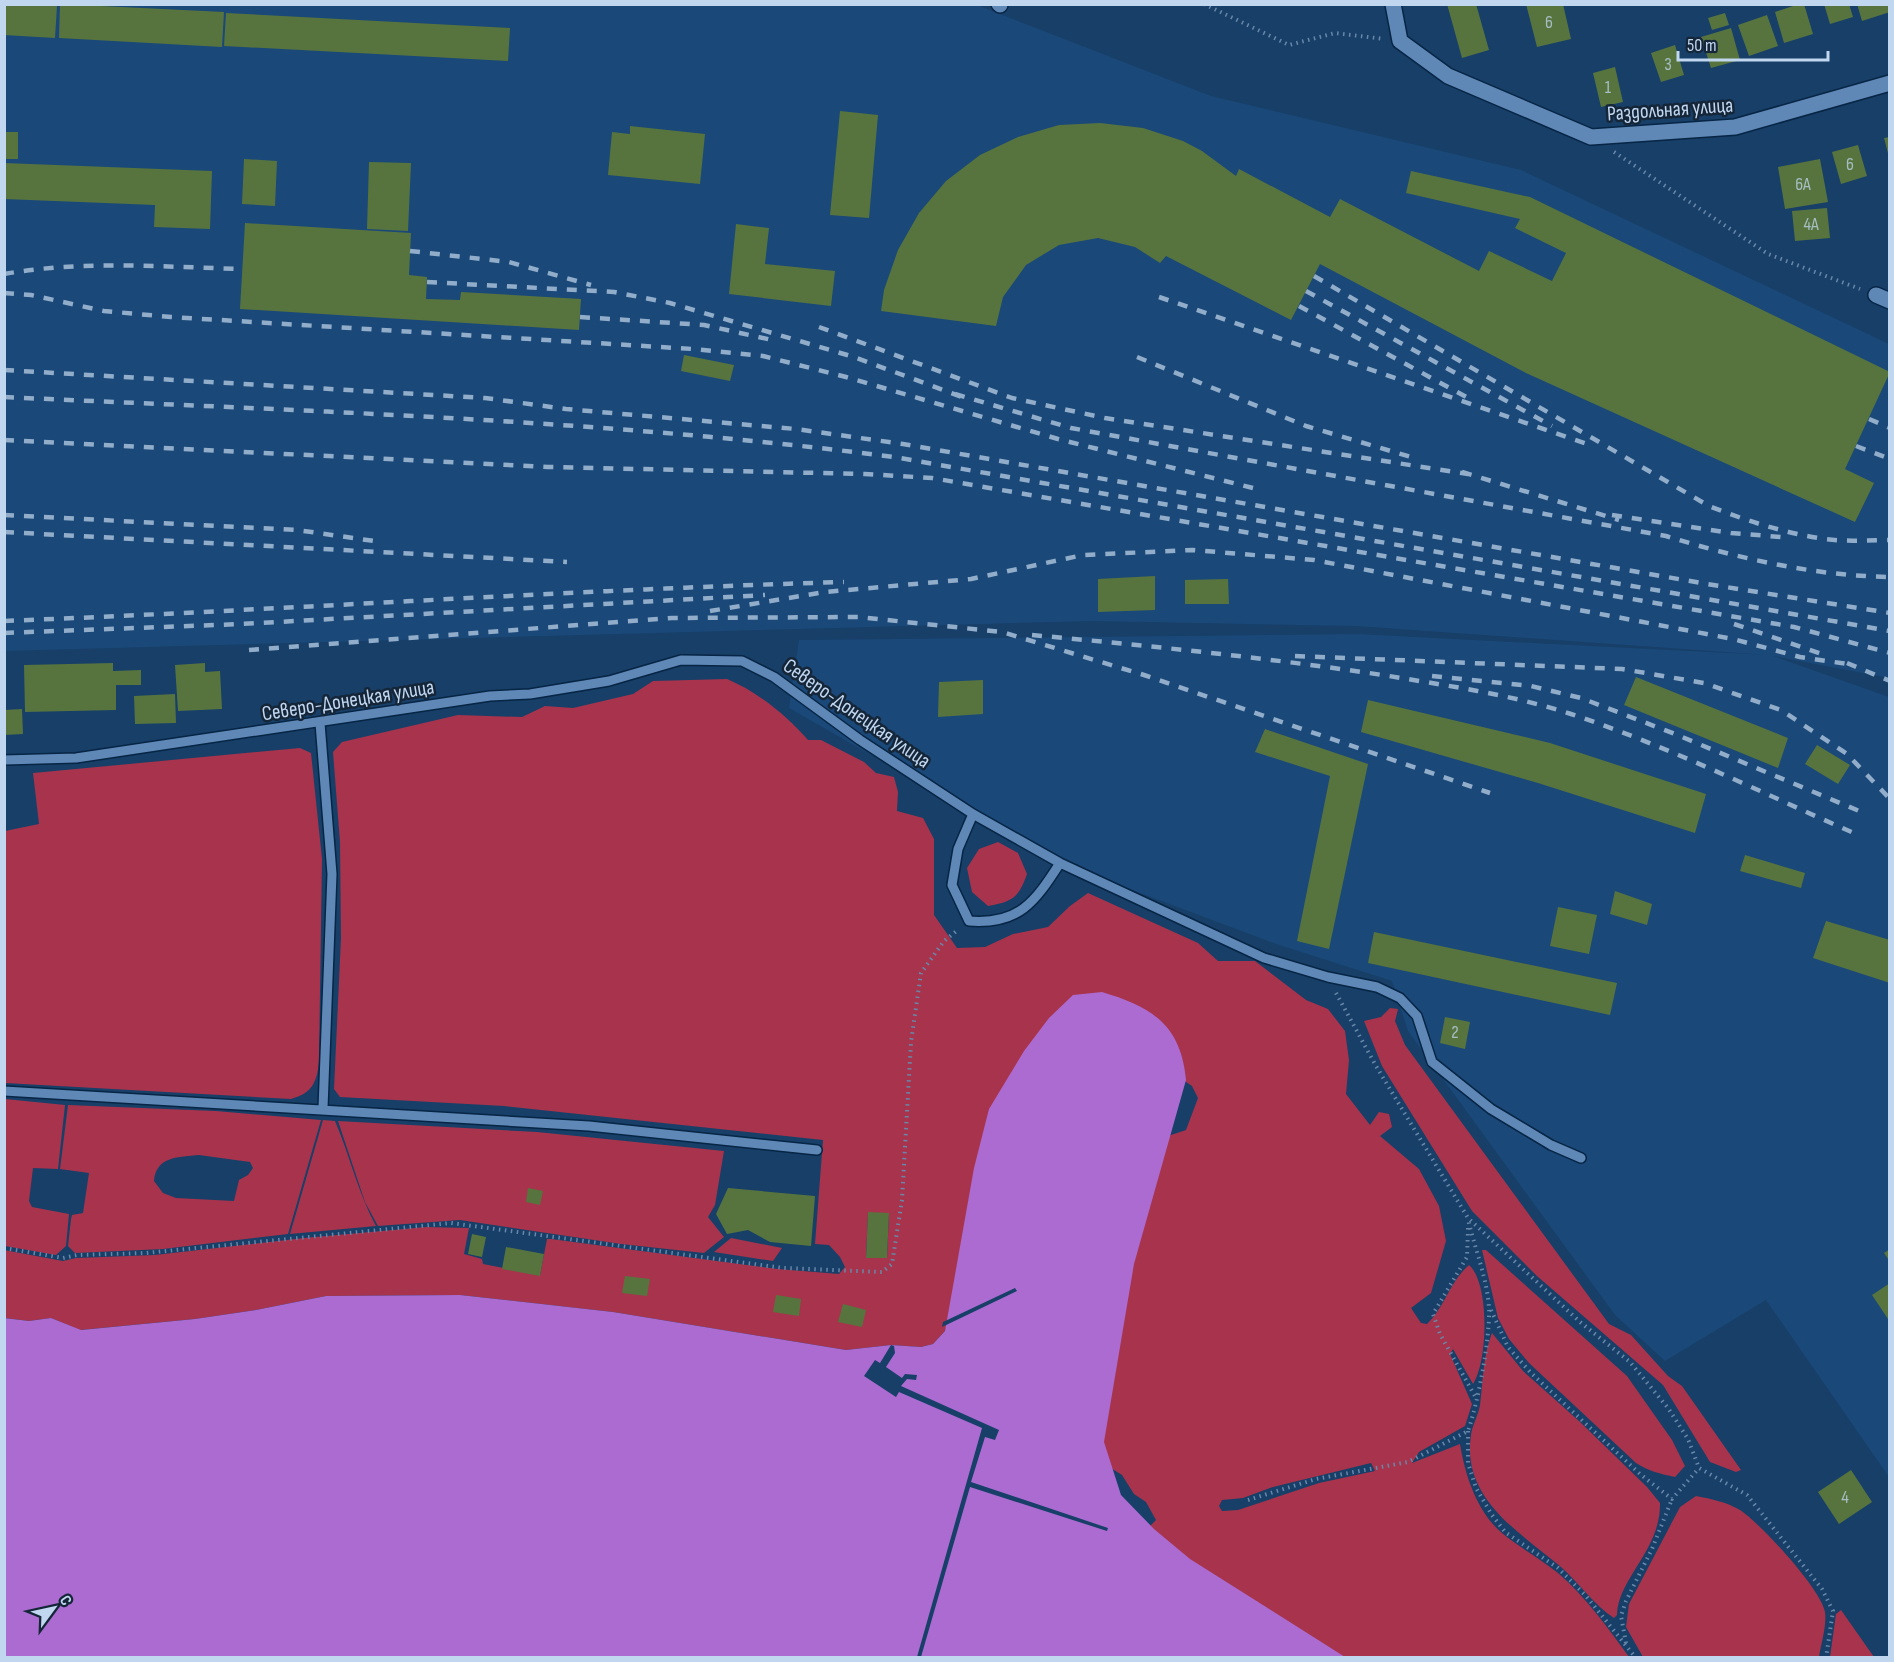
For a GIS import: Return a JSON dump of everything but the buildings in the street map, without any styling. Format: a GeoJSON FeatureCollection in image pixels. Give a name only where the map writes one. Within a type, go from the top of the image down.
{"type":"FeatureCollection","features":[{"type":"Feature","properties":{"kind":"street"},"geometry":{"type":"LineString","coordinates":[[1393,4],[1400,41],[1448,76],[1591,137]]}},
{"type":"Feature","properties":{"kind":"street","name":"Раздольная улица"},"geometry":{"type":"LineString","coordinates":[[1591,137],[1736,127],[1890,83]]}},
{"type":"Feature","properties":{"kind":"lane","name":"Северо-Донецкая улица"},"geometry":{"type":"LineString","coordinates":[[4,760],[76,758],[609,681],[681,660],[742,661],[774,677],[860,740],[974,814],[1060,863],[1264,958],[1377,987],[1400,998],[1417,1016],[1432,1062],[1491,1109],[1551,1145],[1581,1158]]}},
{"type":"Feature","properties":{"kind":"lane"},"geometry":{"type":"LineString","coordinates":[[320,723],[332,874],[323,1108]]}},
{"type":"Feature","properties":{"kind":"lane"},"geometry":{"type":"LineString","coordinates":[[974,814],[958,849],[952,885],[969,921],[989,923],[1016,915],[1039,896],[1060,863]]}},
{"type":"Feature","properties":{"kind":"lane"},"geometry":{"type":"LineString","coordinates":[[4,1091],[323,1108],[589,1126],[817,1150]]}},
{"type":"Feature","properties":{"kind":"path"},"geometry":{"type":"LineString","coordinates":[[1204,4],[1289,45],[1335,33],[1400,41]]}},
{"type":"Feature","properties":{"kind":"path"},"geometry":{"type":"LineString","coordinates":[[1591,137],[1768,254],[1883,298]]}},
{"type":"Feature","properties":{"kind":"path"},"geometry":{"type":"LineString","coordinates":[[4,1248],[63,1258],[76,1255],[203,1248],[451,1222],[783,1268],[882,1272],[892,1263],[902,1200],[910,1042],[921,973],[944,941],[969,921]]}},
{"type":"Feature","properties":{"kind":"path"},"geometry":{"type":"LineString","coordinates":[[1328,976],[1376,1066],[1468,1218],[1580,1322],[1630,1362],[1668,1408],[1688,1439],[1699,1468],[1747,1495],[1822,1589],[1833,1611],[1826,1658]]}},
{"type":"Feature","properties":{"kind":"path"},"geometry":{"type":"LineString","coordinates":[[1468,1218],[1489,1307],[1508,1347],[1531,1373],[1640,1474],[1672,1499]]}},
{"type":"Feature","properties":{"kind":"path"},"geometry":{"type":"LineString","coordinates":[[1468,1218],[1467,1257],[1433,1314],[1440,1334],[1476,1400]]}},
{"type":"Feature","properties":{"kind":"path"},"geometry":{"type":"LineString","coordinates":[[1489,1307],[1488,1333],[1468,1431],[1468,1463],[1476,1488],[1492,1515],[1506,1532],[1558,1568],[1586,1596],[1636,1658]]}},
{"type":"Feature","properties":{"kind":"path"},"geometry":{"type":"LineString","coordinates":[[1248,1500],[1316,1479],[1408,1462],[1468,1431]]}},
{"type":"Feature","properties":{"kind":"path"},"geometry":{"type":"LineString","coordinates":[[1626,1643],[1621,1616],[1626,1601],[1652,1549],[1672,1499],[1699,1468]]}},
{"type":"Feature","properties":{"kind":"shaded area"},"geometry":{"type":"Polygon","coordinates":[[[4,5],[977,5],[1211,96],[1521,170],[1889,344],[1889,678],[1773,656],[1889,697],[1889,1477],[1766,1300],[1665,1361],[1615,1315],[1408,1031],[1392,981],[1276,944],[1060,863],[789,708],[799,640],[1358,634],[1767,655],[1356,626],[1091,621],[5,651],[4,5]]]}},
{"type":"Feature","properties":{"kind":"shaded area"},"geometry":{"type":"Polygon","coordinates":[[[727,679],[750,690],[771,705],[808,740],[821,740],[864,762],[876,773],[894,777],[898,792],[897,811],[923,818],[934,839],[934,915],[957,948],[985,947],[1013,934],[1048,927],[1088,893],[1198,943],[1218,961],[1255,961],[1306,1000],[1328,1009],[1345,1031],[1349,1060],[1346,1094],[1370,1125],[1379,1112],[1389,1114],[1392,1127],[1380,1136],[1419,1169],[1439,1206],[1446,1241],[1431,1293],[1411,1308],[1421,1323],[1427,1324],[1462,1271],[1469,1265],[1476,1274],[1481,1288],[1484,1341],[1482,1359],[1473,1384],[1453,1349],[1450,1354],[1472,1404],[1465,1426],[1419,1452],[1412,1463],[1460,1444],[1465,1468],[1474,1492],[1479,1504],[1493,1524],[1568,1582],[1596,1613],[1629,1657],[1289,1657],[1251,1599],[1213,1574],[1142,1534],[1156,1520],[1146,1502],[1134,1494],[1122,1475],[1103,1463],[1096,1429],[1113,1340],[1168,1136],[1186,1130],[1198,1098],[1192,1086],[1176,1075],[969,1255],[945,1331],[933,1344],[921,1347],[891,1345],[846,1350],[613,1312],[460,1295],[326,1296],[195,1319],[80,1330],[51,1318],[29,1321],[5,1318],[4,1250],[63,1261],[76,1258],[155,1255],[426,1227],[469,1228],[464,1254],[482,1259],[483,1264],[540,1275],[547,1239],[778,1269],[839,1274],[845,1267],[840,1257],[829,1245],[815,1244],[823,1140],[504,1106],[340,1097],[334,1089],[341,938],[340,842],[333,752],[342,742],[458,715],[522,717],[545,706],[573,708],[633,694],[653,681],[727,679]],[[868,1213],[866,1257],[887,1258],[889,1214],[868,1213]],[[1371,1463],[1273,1487],[1243,1498],[1222,1500],[1219,1506],[1222,1511],[1238,1510],[1319,1483],[1375,1471],[1371,1463]]]}},
{"type":"Feature","properties":{"kind":"shaded area"},"geometry":{"type":"Polygon","coordinates":[[[300,748],[311,753],[322,859],[319,1061],[315,1081],[309,1090],[291,1099],[5,1083],[5,831],[39,824],[33,773],[300,748]]]}},
{"type":"Feature","properties":{"kind":"shaded area"},"geometry":{"type":"Polygon","coordinates":[[[998,842],[1018,853],[1027,874],[1014,897],[1004,903],[988,906],[972,892],[967,868],[979,849],[998,842]]]}},
{"type":"Feature","properties":{"kind":"shaded area"},"geometry":{"type":"Polygon","coordinates":[[[1102,992],[1136,1004],[1161,1021],[1178,1045],[1186,1080],[1134,1264],[1104,1442],[1121,1495],[1154,1529],[1190,1559],[1345,1657],[5,1657],[4,1318],[29,1321],[51,1318],[81,1330],[195,1319],[326,1296],[460,1295],[613,1312],[846,1350],[891,1345],[921,1347],[933,1344],[945,1331],[974,1168],[989,1109],[1024,1051],[1049,1018],[1073,995],[1102,992]]]}},
{"type":"Feature","properties":{"kind":"shaded area"},"geometry":{"type":"Polygon","coordinates":[[[1390,1008],[1398,1009],[1395,1021],[1405,1045],[1609,1324],[1631,1335],[1668,1376],[1682,1386],[1741,1470],[1736,1472],[1710,1462],[1663,1385],[1537,1276],[1472,1211],[1382,1066],[1364,1021],[1381,1017],[1390,1008]]]}},
{"type":"Feature","properties":{"kind":"shaded area"},"geometry":{"type":"Polygon","coordinates":[[[5,1099],[65,1105],[58,1169],[33,1168],[29,1201],[32,1207],[69,1214],[66,1246],[56,1255],[5,1246],[5,1099]]]}},
{"type":"Feature","properties":{"kind":"shaded area"},"geometry":{"type":"Polygon","coordinates":[[[68,1105],[216,1111],[321,1120],[288,1234],[163,1249],[75,1253],[68,1246],[71,1219],[72,1215],[83,1213],[89,1173],[60,1169],[68,1105]],[[199,1155],[170,1159],[159,1167],[154,1181],[163,1193],[176,1198],[234,1201],[239,1180],[248,1175],[253,1168],[250,1162],[199,1155]]]}},
{"type":"Feature","properties":{"kind":"shaded area"},"geometry":{"type":"Polygon","coordinates":[[[323,1120],[335,1121],[364,1201],[376,1226],[290,1234],[323,1120]]]}},
{"type":"Feature","properties":{"kind":"shaded area"},"geometry":{"type":"Polygon","coordinates":[[[338,1121],[537,1132],[724,1151],[715,1205],[708,1217],[724,1237],[704,1253],[621,1244],[460,1220],[378,1226],[365,1202],[338,1121]]]}},
{"type":"Feature","properties":{"kind":"shaded area"},"geometry":{"type":"Polygon","coordinates":[[[731,1238],[782,1248],[773,1261],[714,1252],[731,1238]]]}},
{"type":"Feature","properties":{"kind":"shaded area"},"geometry":{"type":"Polygon","coordinates":[[[1482,1250],[1486,1250],[1627,1376],[1672,1440],[1685,1466],[1675,1477],[1655,1472],[1636,1463],[1529,1363],[1509,1339],[1498,1318],[1482,1250]]]}},
{"type":"Feature","properties":{"kind":"shaded area"},"geometry":{"type":"Polygon","coordinates":[[[1492,1333],[1523,1371],[1579,1421],[1647,1487],[1660,1503],[1654,1535],[1624,1588],[1617,1615],[1614,1618],[1601,1608],[1561,1567],[1497,1512],[1475,1478],[1470,1458],[1471,1435],[1480,1405],[1485,1359],[1492,1333]]]}},
{"type":"Feature","properties":{"kind":"shaded area"},"geometry":{"type":"Polygon","coordinates":[[[1696,1496],[1719,1501],[1740,1510],[1775,1542],[1802,1573],[1813,1588],[1825,1612],[1825,1629],[1819,1657],[1643,1657],[1626,1627],[1629,1604],[1680,1507],[1696,1496]]]}},
{"type":"Feature","properties":{"kind":"shaded area"},"geometry":{"type":"Polygon","coordinates":[[[1841,1610],[1874,1657],[1830,1657],[1836,1614],[1841,1610]]]}},
{"type":"Feature","properties":{"kind":"pier"},"geometry":{"type":"Polygon","coordinates":[[[1015,1288],[1017,1291],[942,1327],[943,1322],[1015,1288]]]}},
{"type":"Feature","properties":{"kind":"pier"},"geometry":{"type":"Polygon","coordinates":[[[891,1345],[894,1346],[895,1353],[886,1367],[902,1378],[905,1374],[917,1375],[916,1380],[907,1379],[901,1386],[999,1430],[995,1440],[985,1437],[971,1482],[1108,1528],[1107,1531],[970,1487],[921,1657],[917,1657],[982,1428],[899,1392],[896,1397],[864,1376],[875,1360],[880,1363],[891,1345]]]}},
{"type":"Feature","properties":{"kind":"railway"},"geometry":{"type":"LineString","coordinates":[[410,251],[509,262],[591,285]]}},
{"type":"Feature","properties":{"kind":"railway"},"geometry":{"type":"LineString","coordinates":[[4,274],[93,266],[242,269]]}},
{"type":"Feature","properties":{"kind":"railway"},"geometry":{"type":"LineString","coordinates":[[1314,276],[1709,506],[1766,526],[1825,539],[1890,540]]}},
{"type":"Feature","properties":{"kind":"railway"},"geometry":{"type":"LineString","coordinates":[[427,282],[614,292],[670,303],[854,357],[962,397]]}},
{"type":"Feature","properties":{"kind":"railway"},"geometry":{"type":"LineString","coordinates":[[1306,291],[1552,426]]}},
{"type":"Feature","properties":{"kind":"railway"},"geometry":{"type":"LineString","coordinates":[[4,293],[31,295],[104,311],[171,317],[693,349],[763,356],[846,377],[1058,439],[1253,488]]}},
{"type":"Feature","properties":{"kind":"railway"},"geometry":{"type":"LineString","coordinates":[[1159,297],[1590,445]]}},
{"type":"Feature","properties":{"kind":"railway"},"geometry":{"type":"LineString","coordinates":[[1299,306],[1470,399]]}},
{"type":"Feature","properties":{"kind":"railway"},"geometry":{"type":"LineString","coordinates":[[580,317],[704,325],[772,340]]}},
{"type":"Feature","properties":{"kind":"railway"},"geometry":{"type":"LineString","coordinates":[[819,327],[1012,398],[1105,418],[1468,474]]}},
{"type":"Feature","properties":{"kind":"railway"},"geometry":{"type":"LineString","coordinates":[[1137,357],[1306,426],[1418,459]]}},
{"type":"Feature","properties":{"kind":"railway"},"geometry":{"type":"LineString","coordinates":[[4,370],[485,398],[566,409],[796,429],[903,444],[1707,584],[1890,613]]}},
{"type":"Feature","properties":{"kind":"railway"},"geometry":{"type":"LineString","coordinates":[[955,394],[1071,428],[1666,536],[1720,552],[1777,564],[1833,573],[1890,577]]}},
{"type":"Feature","properties":{"kind":"railway"},"geometry":{"type":"LineString","coordinates":[[4,397],[561,425],[783,444],[894,457],[1890,631]]}},
{"type":"Feature","properties":{"kind":"railway"},"geometry":{"type":"LineString","coordinates":[[1869,419],[1890,428]]}},
{"type":"Feature","properties":{"kind":"railway"},"geometry":{"type":"LineString","coordinates":[[4,440],[548,467],[865,474],[932,478],[1794,627],[1890,653]]}},
{"type":"Feature","properties":{"kind":"railway"},"geometry":{"type":"LineString","coordinates":[[1856,446],[1890,459]]}},
{"type":"Feature","properties":{"kind":"railway"},"geometry":{"type":"LineString","coordinates":[[1462,472],[1619,520]]}},
{"type":"Feature","properties":{"kind":"railway"},"geometry":{"type":"LineString","coordinates":[[4,515],[297,530],[381,542]]}},
{"type":"Feature","properties":{"kind":"railway"},"geometry":{"type":"LineString","coordinates":[[1612,515],[1731,533],[1781,537]]}},
{"type":"Feature","properties":{"kind":"railway"},"geometry":{"type":"LineString","coordinates":[[4,532],[567,562]]}},
{"type":"Feature","properties":{"kind":"railway"},"geometry":{"type":"LineString","coordinates":[[710,611],[825,592],[971,579],[1083,555],[1193,550],[1314,560],[1733,639],[1800,657],[1854,665]]}},
{"type":"Feature","properties":{"kind":"railway"},"geometry":{"type":"LineString","coordinates":[[4,621],[844,582]]}},
{"type":"Feature","properties":{"kind":"railway"},"geometry":{"type":"LineString","coordinates":[[4,633],[241,624],[765,595]]}},
{"type":"Feature","properties":{"kind":"railway"},"geometry":{"type":"LineString","coordinates":[[249,650],[672,618],[858,617],[1002,632],[1144,675],[1490,793]]}},
{"type":"Feature","properties":{"kind":"railway"},"geometry":{"type":"LineString","coordinates":[[1734,624],[1825,655]]}},
{"type":"Feature","properties":{"kind":"railway"},"geometry":{"type":"LineString","coordinates":[[1032,635],[1210,653],[1344,670],[1458,687],[1527,701],[1643,740],[1856,834]]}},
{"type":"Feature","properties":{"kind":"railway"},"geometry":{"type":"LineString","coordinates":[[1295,656],[1622,669],[1704,683],[1781,710],[1847,754],[1890,799]]}},
{"type":"Feature","properties":{"kind":"railway"},"geometry":{"type":"LineString","coordinates":[[1847,663],[1890,681]]}},
{"type":"Feature","properties":{"kind":"railway"},"geometry":{"type":"LineString","coordinates":[[1432,676],[1531,686],[1581,698],[1675,734],[1864,813]]}}]}
